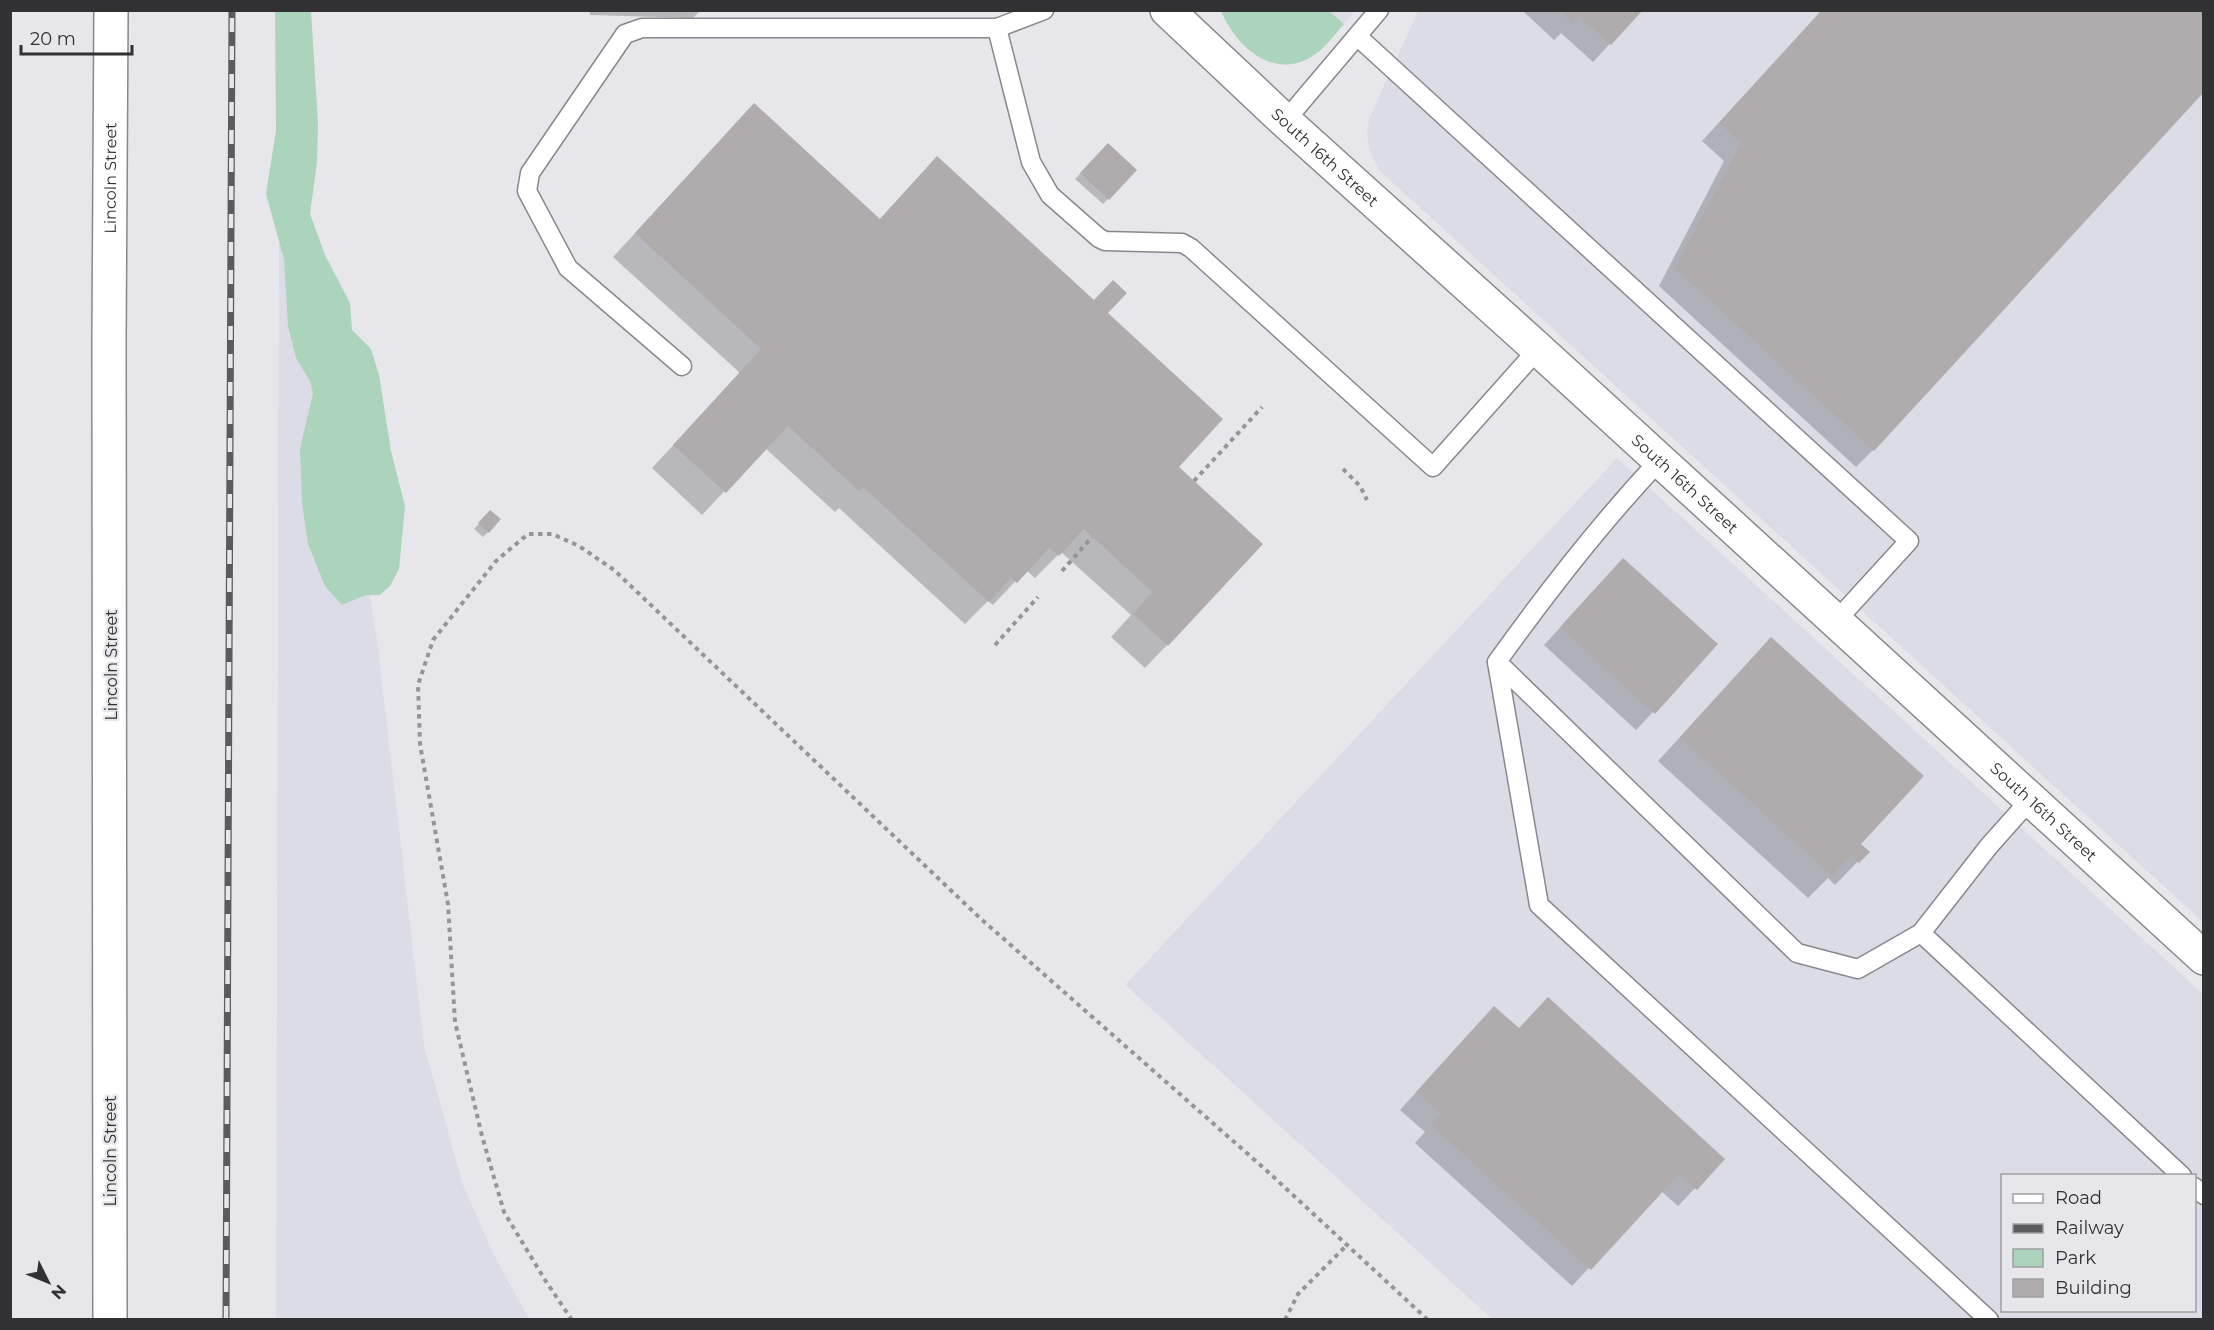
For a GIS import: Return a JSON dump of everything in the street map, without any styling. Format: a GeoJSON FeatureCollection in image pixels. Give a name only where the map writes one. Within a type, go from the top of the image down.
{"type":"FeatureCollection","features":[{"type":"Feature","properties":{"kind":"street","name":"Lincoln Street"},"geometry":{"type":"LineString","coordinates":[[110,1320],[109,221],[111,10]]}},
{"type":"Feature","properties":{"kind":"street","name":"South 16th Street"},"geometry":{"type":"LineString","coordinates":[[1167,10],[1285,121],[2204,958]]}},
{"type":"Feature","properties":{"kind":"lane"},"geometry":{"type":"LineString","coordinates":[[682,366],[568,268],[527,191],[530,173],[625,34],[642,28],[997,28],[1044,10]]}},
{"type":"Feature","properties":{"kind":"lane"},"geometry":{"type":"LineString","coordinates":[[1285,121],[1380,10]]}},
{"type":"Feature","properties":{"kind":"lane"},"geometry":{"type":"LineString","coordinates":[[997,28],[1031,162],[1050,195],[1105,241],[1182,243],[1191,248],[1433,467],[1538,349]]}},
{"type":"Feature","properties":{"kind":"lane"},"geometry":{"type":"LineString","coordinates":[[1357,36],[1909,541],[1835,622]]}},
{"type":"Feature","properties":{"kind":"lane"},"geometry":{"type":"LineString","coordinates":[[1659,461],[1618,504],[1540,601],[1497,662],[1539,905],[1989,1320]]}},
{"type":"Feature","properties":{"kind":"lane"},"geometry":{"type":"LineString","coordinates":[[1497,662],[1797,953],[1858,969],[1921,933],[1989,846],[2030,800]]}},
{"type":"Feature","properties":{"kind":"lane"},"geometry":{"type":"LineString","coordinates":[[1921,933],[2180,1174]]}},
{"type":"Feature","properties":{"kind":"path"},"geometry":{"type":"LineString","coordinates":[[1194,481],[1262,407]]}},
{"type":"Feature","properties":{"kind":"path"},"geometry":{"type":"LineString","coordinates":[[1343,470],[1360,486],[1367,500]]}},
{"type":"Feature","properties":{"kind":"path"},"geometry":{"type":"LineString","coordinates":[[572,1320],[504,1212],[482,1136],[455,1022],[448,904],[420,744],[418,685],[433,640],[496,561],[528,534],[552,534],[579,546],[614,570],[980,918],[1266,1170],[1428,1320]]}},
{"type":"Feature","properties":{"kind":"path"},"geometry":{"type":"LineString","coordinates":[[1062,571],[1092,537]]}},
{"type":"Feature","properties":{"kind":"path"},"geometry":{"type":"LineString","coordinates":[[995,645],[1038,597]]}},
{"type":"Feature","properties":{"kind":"path"},"geometry":{"type":"LineString","coordinates":[[1286,1320],[1298,1294],[1347,1245]]}},
{"type":"Feature","properties":{"kind":"shaded area"},"geometry":{"type":"Polygon","coordinates":[[[1329,11],[1355,11],[1344,24],[1329,11]]]}},
{"type":"Feature","properties":{"kind":"shaded area"},"geometry":{"type":"Polygon","coordinates":[[[1418,11],[2203,11],[2203,922],[1380,171],[1369,150],[1367,134],[1369,119],[1418,11]]]}},
{"type":"Feature","properties":{"kind":"shaded area"},"geometry":{"type":"Polygon","coordinates":[[[279,209],[315,242],[378,647],[424,1045],[463,1185],[494,1255],[529,1319],[276,1320],[279,209]]]}},
{"type":"Feature","properties":{"kind":"shaded area"},"geometry":{"type":"Polygon","coordinates":[[[1617,458],[2203,994],[2203,1319],[1492,1319],[1125,985],[1617,458]]]}},
{"type":"Feature","properties":{"kind":"green space"},"geometry":{"type":"Polygon","coordinates":[[[275,11],[311,11],[318,123],[317,162],[310,214],[325,255],[350,303],[352,330],[371,349],[379,375],[391,451],[405,506],[399,569],[390,586],[380,595],[366,595],[342,605],[325,586],[308,544],[302,503],[300,449],[313,393],[310,381],[296,358],[288,326],[284,259],[266,194],[276,130],[275,11]]]}},
{"type":"Feature","properties":{"kind":"green space"},"geometry":{"type":"Polygon","coordinates":[[[1221,11],[1329,11],[1344,24],[1316,54],[1297,63],[1283,64],[1269,62],[1246,47],[1236,36],[1221,11]]]}},
{"type":"Feature","properties":{"kind":"building"},"geometry":{"type":"Polygon","coordinates":[[[1559,10],[1643,10],[1611,45],[1579,16],[1573,23],[1559,10]]]}},
{"type":"Feature","properties":{"kind":"building"},"geometry":{"type":"Polygon","coordinates":[[[1822,10],[2204,10],[2204,92],[1874,451],[1675,268],[1741,143],[1719,123],[1822,10]]]}},
{"type":"Feature","properties":{"kind":"building"},"geometry":{"type":"Polygon","coordinates":[[[754,103],[880,219],[937,156],[1094,300],[1113,280],[1127,293],[1108,313],[1223,419],[1179,467],[1263,544],[1168,646],[1133,614],[1152,592],[1084,529],[1059,556],[1049,548],[1017,583],[1011,578],[989,602],[863,487],[859,491],[788,426],[726,493],[673,445],[761,349],[635,233],[754,103]]]}},
{"type":"Feature","properties":{"kind":"building"},"geometry":{"type":"Polygon","coordinates":[[[1108,143],[1137,170],[1109,200],[1080,173],[1108,143]]]}},
{"type":"Feature","properties":{"kind":"building"},"geometry":{"type":"Polygon","coordinates":[[[490,510],[501,519],[489,533],[478,523],[490,510]]]}},
{"type":"Feature","properties":{"kind":"building"},"geometry":{"type":"Polygon","coordinates":[[[1623,558],[1718,644],[1655,714],[1560,627],[1623,558]]]}},
{"type":"Feature","properties":{"kind":"building"},"geometry":{"type":"Polygon","coordinates":[[[1771,637],[1924,776],[1861,844],[1870,852],[1859,863],[1851,856],[1832,876],[1680,737],[1771,637]]]}},
{"type":"Feature","properties":{"kind":"building"},"geometry":{"type":"Polygon","coordinates":[[[1548,997],[1725,1159],[1697,1190],[1679,1174],[1591,1270],[1431,1125],[1441,1114],[1416,1092],[1494,1006],[1519,1028],[1548,997]]]}},
{"type":"Feature","properties":{"kind":"railway"},"geometry":{"type":"LineString","coordinates":[[226,1320],[232,10]]}}]}
